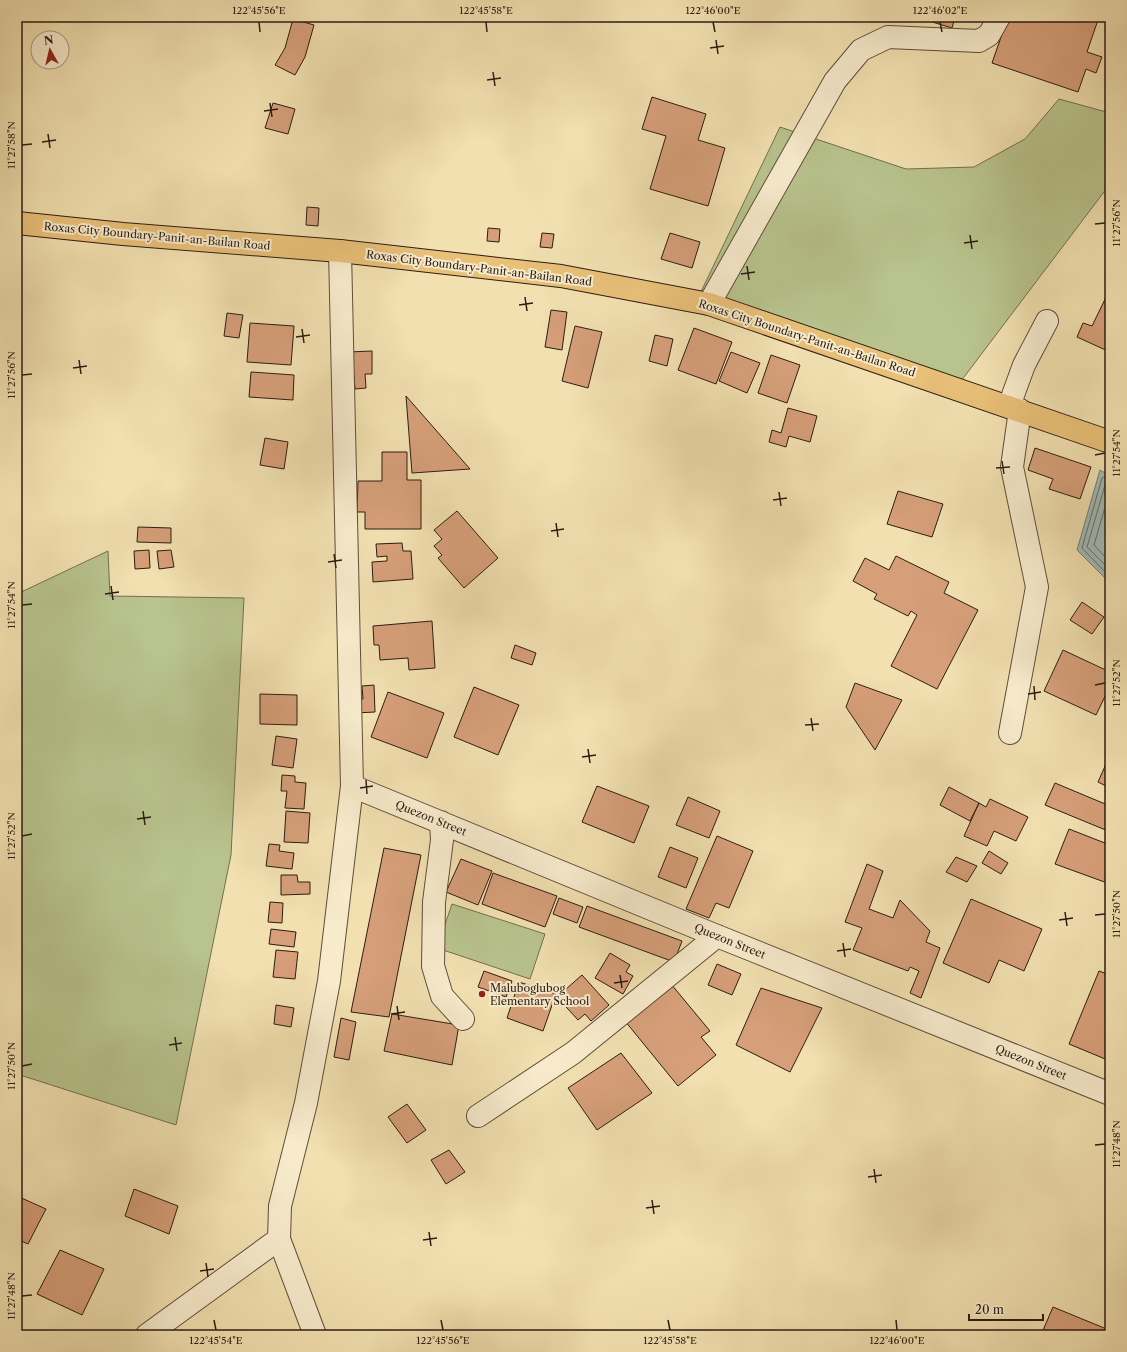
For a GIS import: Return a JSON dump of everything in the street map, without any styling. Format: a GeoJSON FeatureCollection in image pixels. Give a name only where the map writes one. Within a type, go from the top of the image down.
{"type":"FeatureCollection","features":[{"type":"Feature","properties":{"kind":"main road","name":"Roxas City Boundary-Panit-an-Bailan Road"},"geometry":{"type":"LineString","coordinates":[[17,223],[131,235],[340,251],[561,276],[709,304],[1110,442]]}},
{"type":"Feature","properties":{"kind":"street"},"geometry":{"type":"LineString","coordinates":[[709,304],[835,81],[861,50],[888,37],[979,41],[989,35],[999,17]]}},
{"type":"Feature","properties":{"kind":"street"},"geometry":{"type":"LineString","coordinates":[[315,1335],[279,1239],[280,1206],[306,1103],[329,981],[352,786],[340,251]]}},
{"type":"Feature","properties":{"kind":"street"},"geometry":{"type":"LineString","coordinates":[[1010,733],[1037,587],[1012,467],[1014,408],[1024,366],[1047,321]]}},
{"type":"Feature","properties":{"kind":"street","name":"Quezon Street"},"geometry":{"type":"LineString","coordinates":[[352,786],[1110,1094]]}},
{"type":"Feature","properties":{"kind":"street"},"geometry":{"type":"LineString","coordinates":[[441,822],[442,840],[434,902],[434,966],[442,996],[463,1019]]}},
{"type":"Feature","properties":{"kind":"street"},"geometry":{"type":"LineString","coordinates":[[478,1116],[572,1053],[718,936]]}},
{"type":"Feature","properties":{"kind":"street"},"geometry":{"type":"LineString","coordinates":[[147,1335],[279,1239]]}},
{"type":"Feature","properties":{"kind":"green space"},"geometry":{"type":"Polygon","coordinates":[[[1059,99],[1110,113],[1110,184],[958,385],[698,298],[780,127],[906,169],[974,167],[1025,139],[1059,99]]]}},
{"type":"Feature","properties":{"kind":"green space"},"geometry":{"type":"Polygon","coordinates":[[[108,551],[110,596],[244,598],[231,855],[176,1125],[17,1074],[17,594],[108,551]]]}},
{"type":"Feature","properties":{"kind":"green space"},"geometry":{"type":"Polygon","coordinates":[[[452,904],[545,934],[530,979],[437,948],[452,904]]]}},
{"type":"Feature","properties":{"kind":"water"},"geometry":{"type":"Polygon","coordinates":[[[1100,470],[1110,476],[1110,583],[1077,550],[1100,470]]]}},
{"type":"Feature","properties":{"kind":"building"},"geometry":{"type":"Polygon","coordinates":[[[916,17],[955,17],[952,28],[916,17]]]}},
{"type":"Feature","properties":{"kind":"building"},"geometry":{"type":"Polygon","coordinates":[[[1008,17],[1099,17],[1087,52],[1102,57],[1096,73],[1086,69],[1078,92],[992,63],[1008,17]]]}},
{"type":"Feature","properties":{"kind":"building"},"geometry":{"type":"Polygon","coordinates":[[[293,19],[314,25],[305,57],[295,75],[275,65],[285,48],[293,19]]]}},
{"type":"Feature","properties":{"kind":"building"},"geometry":{"type":"Polygon","coordinates":[[[652,97],[706,114],[698,140],[725,148],[708,206],[650,189],[666,136],[642,129],[652,97]]]}},
{"type":"Feature","properties":{"kind":"building"},"geometry":{"type":"Polygon","coordinates":[[[273,103],[295,109],[288,134],[265,128],[273,103]]]}},
{"type":"Feature","properties":{"kind":"building"},"geometry":{"type":"Polygon","coordinates":[[[307,207],[319,208],[318,226],[306,225],[307,207]]]}},
{"type":"Feature","properties":{"kind":"building"},"geometry":{"type":"Polygon","coordinates":[[[488,228],[500,229],[499,242],[487,241],[488,228]]]}},
{"type":"Feature","properties":{"kind":"building"},"geometry":{"type":"Polygon","coordinates":[[[542,233],[554,234],[552,248],[540,247],[542,233]]]}},
{"type":"Feature","properties":{"kind":"building"},"geometry":{"type":"Polygon","coordinates":[[[670,233],[700,242],[692,268],[661,259],[670,233]]]}},
{"type":"Feature","properties":{"kind":"building"},"geometry":{"type":"Polygon","coordinates":[[[1110,289],[1110,352],[1077,337],[1083,323],[1092,326],[1110,289]]]}},
{"type":"Feature","properties":{"kind":"building"},"geometry":{"type":"Polygon","coordinates":[[[551,310],[567,312],[562,350],[545,347],[551,310]]]}},
{"type":"Feature","properties":{"kind":"building"},"geometry":{"type":"Polygon","coordinates":[[[227,313],[243,315],[239,338],[224,336],[227,313]]]}},
{"type":"Feature","properties":{"kind":"building"},"geometry":{"type":"Polygon","coordinates":[[[250,323],[294,326],[291,365],[247,362],[250,323]]]}},
{"type":"Feature","properties":{"kind":"building"},"geometry":{"type":"Polygon","coordinates":[[[575,326],[602,332],[588,388],[562,381],[575,326]]]}},
{"type":"Feature","properties":{"kind":"building"},"geometry":{"type":"Polygon","coordinates":[[[694,328],[732,342],[716,384],[678,370],[694,328]]]}},
{"type":"Feature","properties":{"kind":"building"},"geometry":{"type":"Polygon","coordinates":[[[655,335],[673,339],[667,366],[649,361],[655,335]]]}},
{"type":"Feature","properties":{"kind":"building"},"geometry":{"type":"Polygon","coordinates":[[[372,351],[372,374],[365,374],[366,388],[355,389],[354,376],[349,377],[348,352],[372,351]]]}},
{"type":"Feature","properties":{"kind":"building"},"geometry":{"type":"Polygon","coordinates":[[[731,352],[760,363],[747,393],[719,381],[731,352]]]}},
{"type":"Feature","properties":{"kind":"building"},"geometry":{"type":"Polygon","coordinates":[[[771,355],[800,365],[787,403],[758,393],[771,355]]]}},
{"type":"Feature","properties":{"kind":"building"},"geometry":{"type":"Polygon","coordinates":[[[251,372],[294,375],[293,400],[249,397],[251,372]]]}},
{"type":"Feature","properties":{"kind":"building"},"geometry":{"type":"Polygon","coordinates":[[[406,396],[470,469],[412,473],[406,396]]]}},
{"type":"Feature","properties":{"kind":"building"},"geometry":{"type":"Polygon","coordinates":[[[788,408],[817,416],[810,442],[789,436],[786,447],[769,442],[772,430],[781,433],[788,408]]]}},
{"type":"Feature","properties":{"kind":"building"},"geometry":{"type":"Polygon","coordinates":[[[265,438],[288,442],[284,469],[260,465],[265,438]]]}},
{"type":"Feature","properties":{"kind":"building"},"geometry":{"type":"Polygon","coordinates":[[[1035,448],[1091,467],[1080,499],[1049,489],[1053,479],[1028,470],[1035,448]]]}},
{"type":"Feature","properties":{"kind":"building"},"geometry":{"type":"Polygon","coordinates":[[[382,452],[407,452],[407,480],[421,480],[421,529],[365,529],[365,512],[357,512],[358,481],[382,481],[382,452]]]}},
{"type":"Feature","properties":{"kind":"building"},"geometry":{"type":"Polygon","coordinates":[[[898,491],[943,504],[932,537],[887,524],[898,491]]]}},
{"type":"Feature","properties":{"kind":"building"},"geometry":{"type":"Polygon","coordinates":[[[457,511],[498,558],[464,588],[438,558],[442,555],[434,546],[442,539],[434,530],[457,511]]]}},
{"type":"Feature","properties":{"kind":"building"},"geometry":{"type":"Polygon","coordinates":[[[138,527],[171,528],[171,543],[137,542],[138,527]]]}},
{"type":"Feature","properties":{"kind":"building"},"geometry":{"type":"Polygon","coordinates":[[[402,543],[403,551],[411,551],[413,579],[373,582],[372,562],[387,561],[387,556],[377,557],[376,544],[402,543]]]}},
{"type":"Feature","properties":{"kind":"building"},"geometry":{"type":"Polygon","coordinates":[[[149,550],[150,568],[135,569],[134,551],[149,550]]]}},
{"type":"Feature","properties":{"kind":"building"},"geometry":{"type":"Polygon","coordinates":[[[171,550],[174,567],[159,569],[157,551],[171,550]]]}},
{"type":"Feature","properties":{"kind":"building"},"geometry":{"type":"Polygon","coordinates":[[[896,556],[949,582],[944,593],[978,610],[937,689],[891,666],[917,615],[911,611],[908,616],[874,599],[877,594],[853,581],[865,558],[889,570],[896,556]]]}},
{"type":"Feature","properties":{"kind":"building"},"geometry":{"type":"Polygon","coordinates":[[[1082,602],[1104,617],[1092,634],[1070,620],[1082,602]]]}},
{"type":"Feature","properties":{"kind":"building"},"geometry":{"type":"Polygon","coordinates":[[[432,621],[435,668],[409,670],[408,658],[380,660],[379,645],[374,645],[373,626],[432,621]]]}},
{"type":"Feature","properties":{"kind":"building"},"geometry":{"type":"Polygon","coordinates":[[[515,645],[536,653],[532,665],[511,658],[515,645]]]}},
{"type":"Feature","properties":{"kind":"building"},"geometry":{"type":"Polygon","coordinates":[[[1063,650],[1110,672],[1110,686],[1096,715],[1044,691],[1063,650]]]}},
{"type":"Feature","properties":{"kind":"building"},"geometry":{"type":"Polygon","coordinates":[[[855,683],[902,700],[875,750],[846,707],[855,683]]]}},
{"type":"Feature","properties":{"kind":"building"},"geometry":{"type":"Polygon","coordinates":[[[374,685],[375,712],[355,713],[355,699],[363,699],[362,686],[374,685]]]}},
{"type":"Feature","properties":{"kind":"building"},"geometry":{"type":"Polygon","coordinates":[[[474,687],[519,705],[498,755],[454,737],[474,687]]]}},
{"type":"Feature","properties":{"kind":"building"},"geometry":{"type":"Polygon","coordinates":[[[388,692],[444,713],[427,758],[371,737],[388,692]]]}},
{"type":"Feature","properties":{"kind":"building"},"geometry":{"type":"Polygon","coordinates":[[[260,694],[297,695],[297,725],[260,724],[260,694]]]}},
{"type":"Feature","properties":{"kind":"building"},"geometry":{"type":"Polygon","coordinates":[[[276,736],[297,739],[293,768],[272,765],[276,736]]]}},
{"type":"Feature","properties":{"kind":"building"},"geometry":{"type":"Polygon","coordinates":[[[1110,755],[1110,788],[1098,782],[1110,755]]]}},
{"type":"Feature","properties":{"kind":"building"},"geometry":{"type":"Polygon","coordinates":[[[282,775],[295,776],[295,782],[306,783],[304,809],[285,808],[287,791],[281,791],[282,775]]]}},
{"type":"Feature","properties":{"kind":"building"},"geometry":{"type":"Polygon","coordinates":[[[1055,783],[1110,806],[1110,826],[1108,831],[1045,805],[1055,783]]]}},
{"type":"Feature","properties":{"kind":"building"},"geometry":{"type":"Polygon","coordinates":[[[597,786],[649,806],[634,843],[582,822],[597,786]]]}},
{"type":"Feature","properties":{"kind":"building"},"geometry":{"type":"Polygon","coordinates":[[[949,787],[979,803],[970,821],[940,805],[949,787]]]}},
{"type":"Feature","properties":{"kind":"building"},"geometry":{"type":"Polygon","coordinates":[[[688,797],[720,811],[709,838],[676,825],[688,797]]]}},
{"type":"Feature","properties":{"kind":"building"},"geometry":{"type":"Polygon","coordinates":[[[990,799],[1028,817],[1016,841],[994,831],[987,846],[964,836],[979,803],[986,807],[990,799]]]}},
{"type":"Feature","properties":{"kind":"building"},"geometry":{"type":"Polygon","coordinates":[[[286,811],[310,813],[308,843],[284,842],[286,811]]]}},
{"type":"Feature","properties":{"kind":"building"},"geometry":{"type":"Polygon","coordinates":[[[1069,829],[1110,845],[1110,884],[1055,864],[1069,829]]]}},
{"type":"Feature","properties":{"kind":"building"},"geometry":{"type":"Polygon","coordinates":[[[717,836],[753,851],[729,908],[716,903],[709,918],[686,909],[717,836]]]}},
{"type":"Feature","properties":{"kind":"building"},"geometry":{"type":"Polygon","coordinates":[[[269,844],[280,845],[279,851],[294,853],[292,869],[266,866],[269,844]]]}},
{"type":"Feature","properties":{"kind":"building"},"geometry":{"type":"Polygon","coordinates":[[[670,847],[698,858],[686,888],[658,877],[670,847]]]}},
{"type":"Feature","properties":{"kind":"building"},"geometry":{"type":"Polygon","coordinates":[[[384,848],[421,855],[389,1017],[351,1012],[384,848]]]}},
{"type":"Feature","properties":{"kind":"building"},"geometry":{"type":"Polygon","coordinates":[[[989,851],[1008,863],[1001,874],[982,863],[989,851]]]}},
{"type":"Feature","properties":{"kind":"building"},"geometry":{"type":"Polygon","coordinates":[[[956,857],[977,866],[967,882],[946,872],[956,857]]]}},
{"type":"Feature","properties":{"kind":"building"},"geometry":{"type":"Polygon","coordinates":[[[461,859],[492,871],[478,905],[446,892],[461,859]]]}},
{"type":"Feature","properties":{"kind":"building"},"geometry":{"type":"Polygon","coordinates":[[[867,864],[883,871],[869,909],[893,918],[900,900],[930,931],[926,942],[940,948],[921,998],[910,993],[919,971],[910,967],[908,971],[853,950],[862,928],[845,922],[867,864]]]}},
{"type":"Feature","properties":{"kind":"building"},"geometry":{"type":"Polygon","coordinates":[[[493,873],[557,896],[545,927],[482,904],[493,873]]]}},
{"type":"Feature","properties":{"kind":"building"},"geometry":{"type":"Polygon","coordinates":[[[281,875],[297,875],[298,882],[310,882],[310,894],[281,895],[281,875]]]}},
{"type":"Feature","properties":{"kind":"building"},"geometry":{"type":"Polygon","coordinates":[[[559,898],[583,907],[577,923],[553,914],[559,898]]]}},
{"type":"Feature","properties":{"kind":"building"},"geometry":{"type":"Polygon","coordinates":[[[971,899],[1042,929],[1024,971],[999,960],[989,983],[943,963],[971,899]]]}},
{"type":"Feature","properties":{"kind":"building"},"geometry":{"type":"Polygon","coordinates":[[[270,902],[283,903],[282,923],[268,922],[270,902]]]}},
{"type":"Feature","properties":{"kind":"building"},"geometry":{"type":"Polygon","coordinates":[[[587,906],[682,941],[674,962],[579,927],[587,906]]]}},
{"type":"Feature","properties":{"kind":"building"},"geometry":{"type":"Polygon","coordinates":[[[271,929],[296,932],[294,947],[269,944],[271,929]]]}},
{"type":"Feature","properties":{"kind":"building"},"geometry":{"type":"Polygon","coordinates":[[[276,950],[298,952],[295,979],[273,977],[276,950]]]}},
{"type":"Feature","properties":{"kind":"building"},"geometry":{"type":"Polygon","coordinates":[[[610,953],[630,965],[626,972],[633,976],[623,994],[595,978],[610,953]]]}},
{"type":"Feature","properties":{"kind":"building"},"geometry":{"type":"Polygon","coordinates":[[[717,964],[741,974],[732,995],[708,985],[717,964]]]}},
{"type":"Feature","properties":{"kind":"building"},"geometry":{"type":"Polygon","coordinates":[[[484,971],[512,981],[506,997],[478,987],[484,971]]]}},
{"type":"Feature","properties":{"kind":"building"},"geometry":{"type":"Polygon","coordinates":[[[1099,971],[1110,975],[1110,1061],[1069,1044],[1099,971]]]}},
{"type":"Feature","properties":{"kind":"building"},"geometry":{"type":"Polygon","coordinates":[[[582,975],[609,1005],[591,1021],[585,1014],[578,1020],[557,997],[582,975]]]}},
{"type":"Feature","properties":{"kind":"building"},"geometry":{"type":"Polygon","coordinates":[[[519,982],[556,994],[543,1031],[507,1018],[519,982]]]}},
{"type":"Feature","properties":{"kind":"building"},"geometry":{"type":"Polygon","coordinates":[[[671,984],[710,1031],[701,1037],[716,1055],[678,1086],[625,1021],[671,984]]]}},
{"type":"Feature","properties":{"kind":"building"},"geometry":{"type":"Polygon","coordinates":[[[761,988],[822,1008],[790,1072],[736,1045],[761,988]]]}},
{"type":"Feature","properties":{"kind":"building"},"geometry":{"type":"Polygon","coordinates":[[[276,1005],[294,1008],[291,1027],[274,1024],[276,1005]]]}},
{"type":"Feature","properties":{"kind":"building"},"geometry":{"type":"Polygon","coordinates":[[[392,1014],[459,1025],[452,1065],[384,1051],[392,1014]]]}},
{"type":"Feature","properties":{"kind":"building"},"geometry":{"type":"Polygon","coordinates":[[[341,1018],[356,1022],[349,1060],[334,1057],[341,1018]]]}},
{"type":"Feature","properties":{"kind":"building"},"geometry":{"type":"Polygon","coordinates":[[[621,1053],[652,1093],[597,1130],[568,1088],[621,1053]]]}},
{"type":"Feature","properties":{"kind":"building"},"geometry":{"type":"Polygon","coordinates":[[[407,1104],[426,1130],[407,1143],[388,1117],[407,1104]]]}},
{"type":"Feature","properties":{"kind":"building"},"geometry":{"type":"Polygon","coordinates":[[[449,1150],[465,1172],[446,1184],[431,1160],[449,1150]]]}},
{"type":"Feature","properties":{"kind":"building"},"geometry":{"type":"Polygon","coordinates":[[[134,1189],[178,1206],[169,1234],[125,1216],[134,1189]]]}},
{"type":"Feature","properties":{"kind":"building"},"geometry":{"type":"Polygon","coordinates":[[[17,1196],[46,1209],[28,1244],[17,1239],[17,1196]]]}},
{"type":"Feature","properties":{"kind":"building"},"geometry":{"type":"Polygon","coordinates":[[[60,1250],[104,1269],[82,1315],[37,1294],[60,1250]]]}},
{"type":"Feature","properties":{"kind":"building"},"geometry":{"type":"Polygon","coordinates":[[[1053,1307],[1109,1330],[1107,1335],[1041,1335],[1053,1307]]]}},
{"type":"Feature","properties":{"kind":"place","name":"Maluboglubog Elementary School"},"geometry":{"type":"Point","coordinates":[482,994]}}]}
